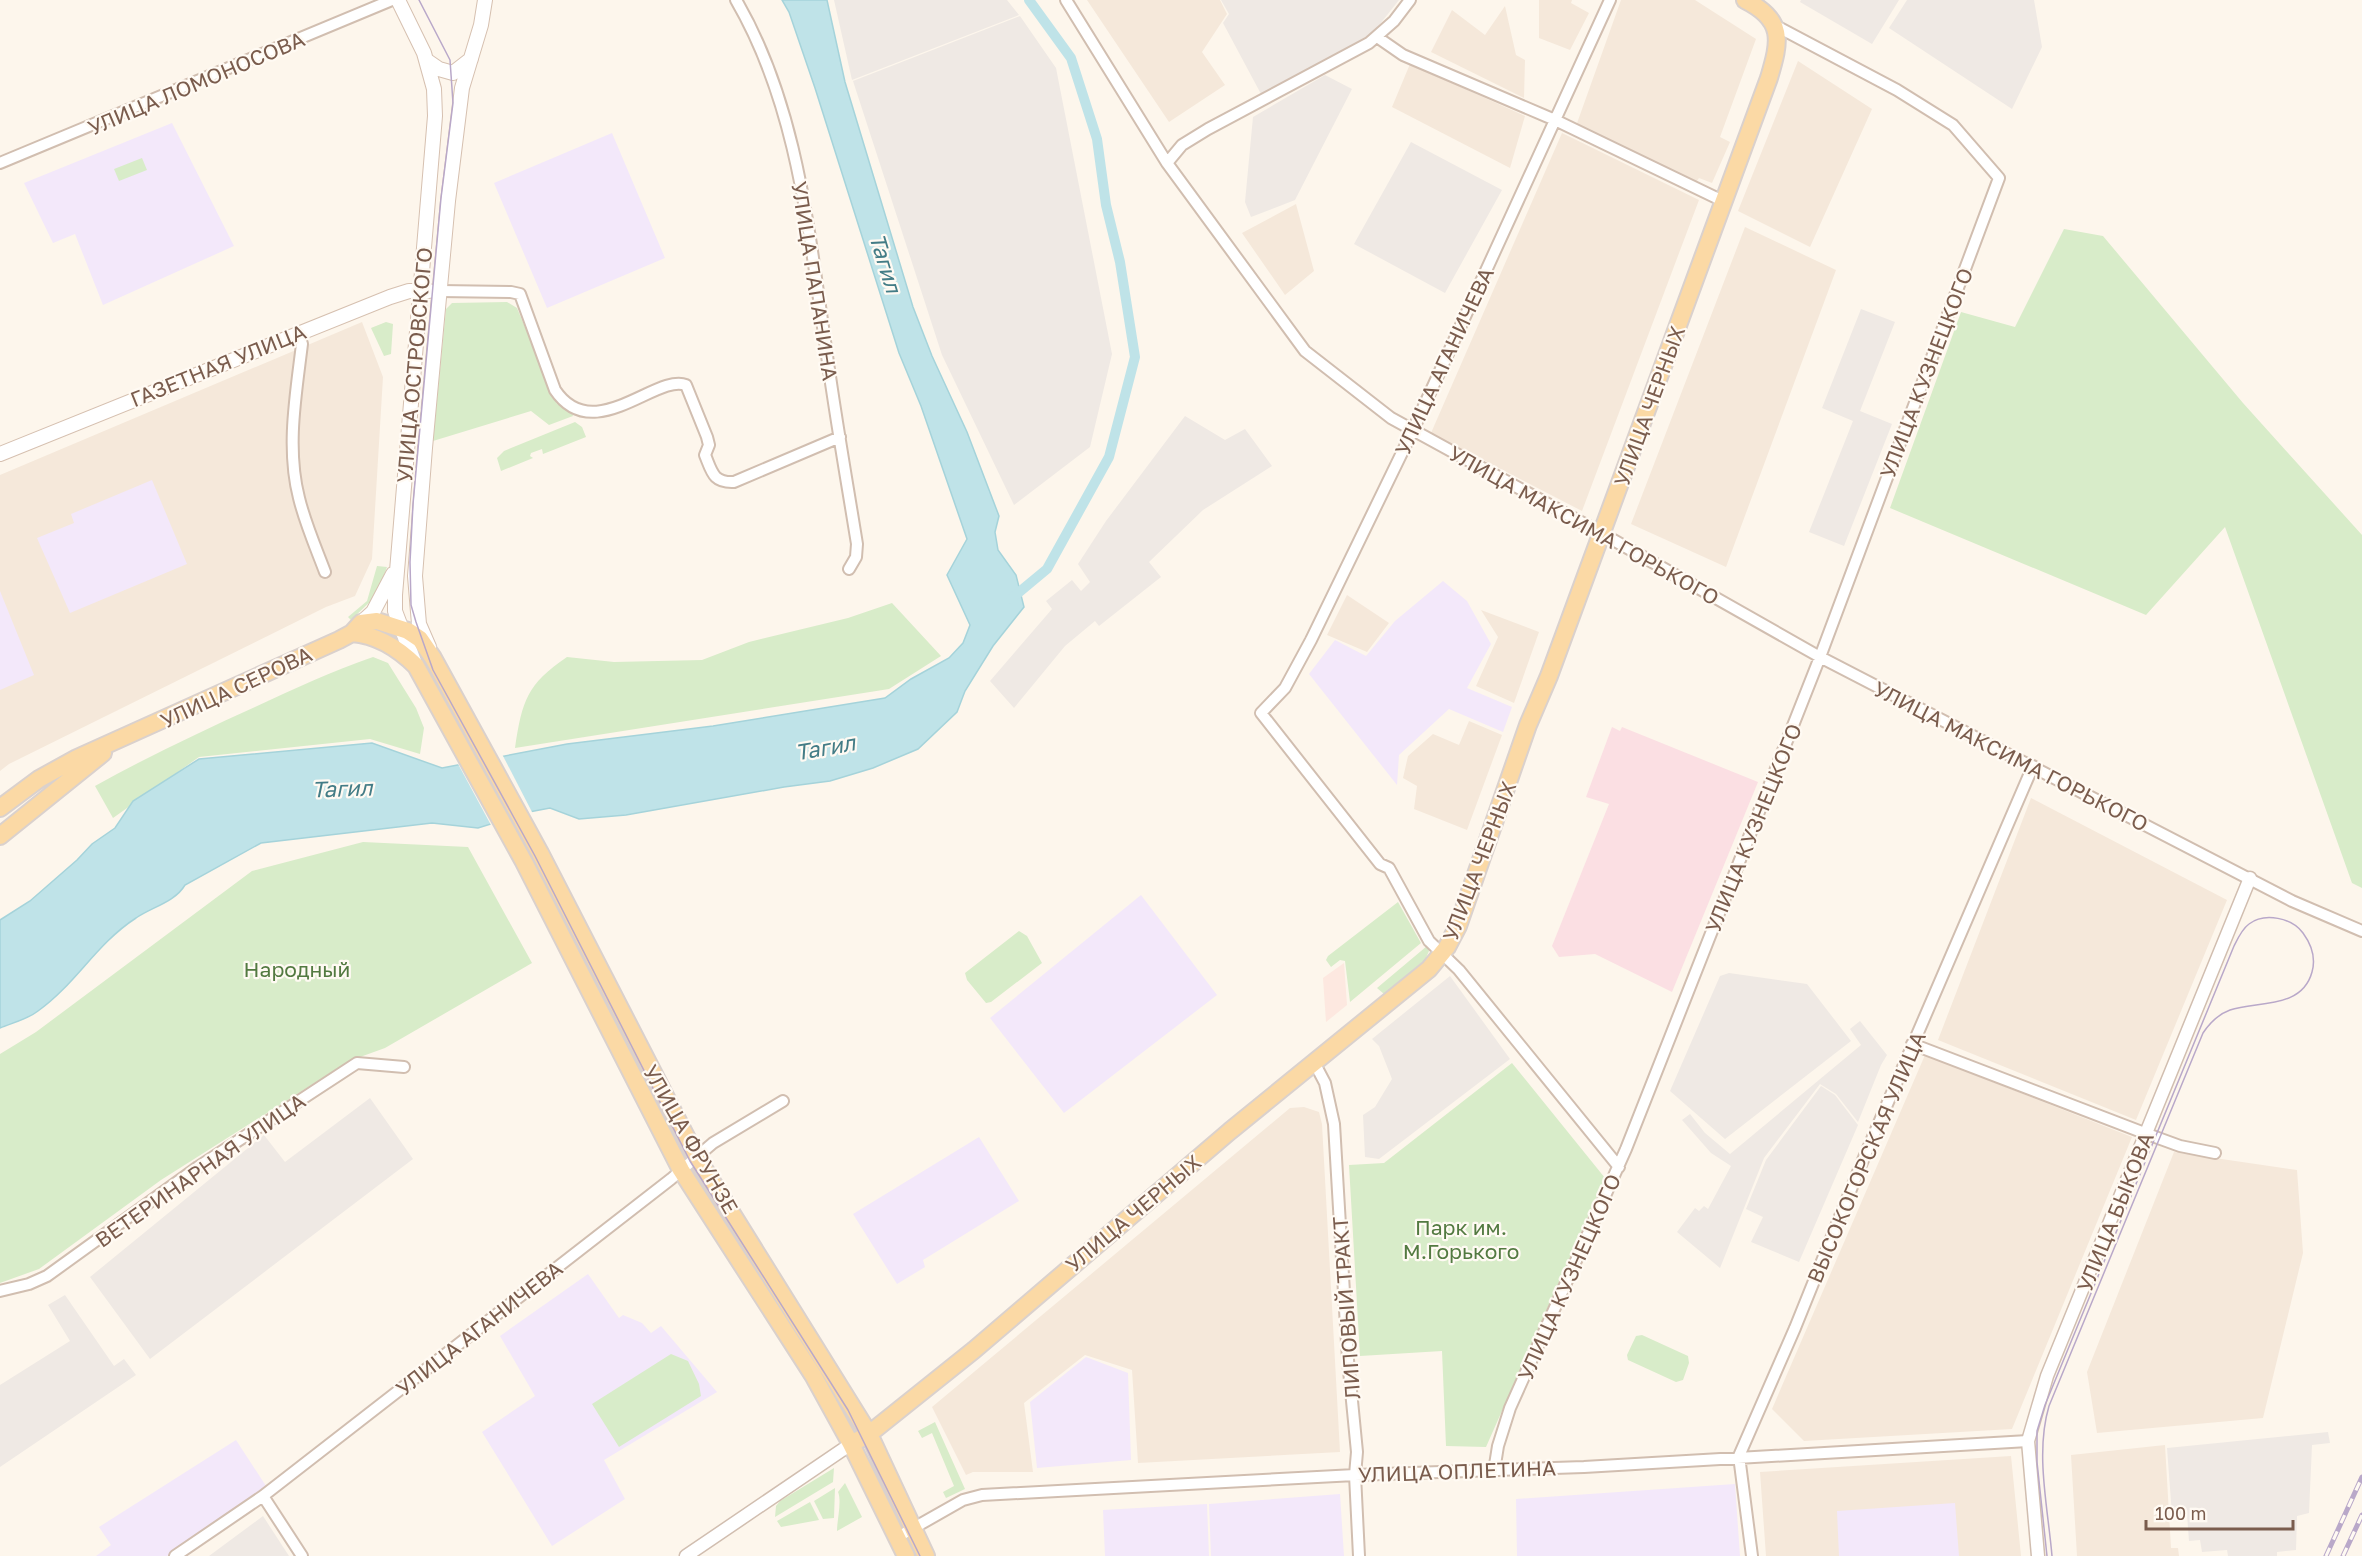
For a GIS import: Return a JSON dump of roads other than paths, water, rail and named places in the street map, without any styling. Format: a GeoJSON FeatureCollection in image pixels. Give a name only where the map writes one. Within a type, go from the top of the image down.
{"type":"FeatureCollection","features":[{"type":"Feature","properties":{"kind":"main road","name":"УЛИЦА ОСТРОВСКОГО"},"geometry":{"type":"LineString","coordinates":[[398,0],[426,60],[434,89],[435,116],[396,564],[394,621],[416,666],[450,724]]}},
{"type":"Feature","properties":{"kind":"main road","name":"УЛИЦА ОСТРОВСКОГО"},"geometry":{"type":"LineString","coordinates":[[467,715],[433,658],[419,624],[415,576],[447,201],[462,88],[485,0]]}},
{"type":"Feature","properties":{"kind":"main road"},"geometry":{"type":"LineString","coordinates":[[1745,0],[1763,12],[1776,26]]}},
{"type":"Feature","properties":{"kind":"main road","name":"УЛИЦА ЧЕРНЫХ"},"geometry":{"type":"LineString","coordinates":[[851,1444],[869,1434],[975,1350],[1230,1131],[1429,969],[1442,954],[1458,926],[1528,725],[1549,676],[1725,202],[1774,62],[1778,40],[1776,26]]}},
{"type":"Feature","properties":{"kind":"main road"},"geometry":{"type":"LineString","coordinates":[[426,60],[439,69],[453,73],[471,59]]}},
{"type":"Feature","properties":{"kind":"main road","name":"ГАЗЕТНАЯ УЛИЦА"},"geometry":{"type":"LineString","coordinates":[[0,454],[390,297],[420,290],[440,291]]}},
{"type":"Feature","properties":{"kind":"main road","name":"УЛИЦА СЕРОВА"},"geometry":{"type":"LineString","coordinates":[[359,630],[389,585],[396,564]]}},
{"type":"Feature","properties":{"kind":"main road"},"geometry":{"type":"LineString","coordinates":[[415,576],[394,621],[420,639],[433,658]]}},
{"type":"Feature","properties":{"kind":"main road","name":"УЛИЦА СЕРОВА"},"geometry":{"type":"LineString","coordinates":[[0,807],[39,778],[77,758],[359,630],[394,621]]}},
{"type":"Feature","properties":{"kind":"main road"},"geometry":{"type":"LineString","coordinates":[[359,630],[385,642],[405,655],[416,666]]}},
{"type":"Feature","properties":{"kind":"main road","name":"УЛИЦА ФРУНЗЕ"},"geometry":{"type":"LineString","coordinates":[[467,715],[696,1156],[869,1434],[926,1556]]}},
{"type":"Feature","properties":{"kind":"main road","name":"УЛИЦА ФРУНЗЕ"},"geometry":{"type":"LineString","coordinates":[[450,724],[524,862],[681,1170],[813,1375],[851,1444],[906,1556]]}},
{"type":"Feature","properties":{"kind":"main road","name":"УЛИЦА СЕРОВА"},"geometry":{"type":"LineString","coordinates":[[0,836],[121,740]]}},
{"type":"Feature","properties":{"kind":"street","name":"УЛИЦА ЛОМОНОСОВА"},"geometry":{"type":"LineString","coordinates":[[0,164],[392,0]]}},
{"type":"Feature","properties":{"kind":"street","name":"УЛИЦА ПАПАНИНА"},"geometry":{"type":"LineString","coordinates":[[736,0],[759,41],[786,122],[813,261],[857,544],[856,557],[849,569]]}},
{"type":"Feature","properties":{"kind":"street","name":"УЛИЦА МАКСИМА ГОРЬКОГО"},"geometry":{"type":"LineString","coordinates":[[1066,0],[1167,163],[1305,351],[1391,418],[1820,657],[2292,901],[2362,932]]}},
{"type":"Feature","properties":{"kind":"street"},"geometry":{"type":"LineString","coordinates":[[1167,163],[1182,145],[1208,129],[1334,63],[1377,37],[1410,0]]}},
{"type":"Feature","properties":{"kind":"street","name":"УЛИЦА АГАНИЧЕВА"},"geometry":{"type":"LineString","coordinates":[[1442,954],[1429,941],[1389,868],[1380,864],[1261,713],[1291,679],[1413,430],[1610,0]]}},
{"type":"Feature","properties":{"kind":"street","name":"УЛИЦА КУЗНЕЦКОГО"},"geometry":{"type":"LineString","coordinates":[[1494,1471],[1498,1446],[1510,1408],[1619,1167],[1820,657],[1999,178],[1953,125],[1898,90],[1776,26]]}},
{"type":"Feature","properties":{"kind":"street"},"geometry":{"type":"LineString","coordinates":[[1377,37],[1402,55],[1555,120],[1725,202]]}},
{"type":"Feature","properties":{"kind":"street"},"geometry":{"type":"LineString","coordinates":[[171,94],[175,107]]}},
{"type":"Feature","properties":{"kind":"street"},"geometry":{"type":"LineString","coordinates":[[440,291],[520,294],[555,390],[561,398],[580,408],[603,411],[614,409],[674,384],[686,385],[707,437],[709,445],[705,455],[714,477],[719,481],[734,482],[840,437]]}},
{"type":"Feature","properties":{"kind":"street"},"geometry":{"type":"LineString","coordinates":[[298,333],[302,344],[293,425],[296,478],[299,499],[325,572]]}},
{"type":"Feature","properties":{"kind":"street","name":"ВЫСОКОГОРСКАЯ УЛИЦА"},"geometry":{"type":"LineString","coordinates":[[1739,1456],[1795,1328],[1912,1044],[2033,766]]}},
{"type":"Feature","properties":{"kind":"street","name":"УЛИЦА БЫКОВА"},"geometry":{"type":"LineString","coordinates":[[2038,1556],[2028,1441],[2047,1376],[2250,878]]}},
{"type":"Feature","properties":{"kind":"street"},"geometry":{"type":"LineString","coordinates":[[1442,954],[1460,970],[1619,1167]]}},
{"type":"Feature","properties":{"kind":"street"},"geometry":{"type":"LineString","coordinates":[[1912,1044],[2180,1146],[2215,1153]]}},
{"type":"Feature","properties":{"kind":"street","name":"ВЕТЕРИНАРНАЯ УЛИЦА"},"geometry":{"type":"LineString","coordinates":[[0,1291],[29,1284],[54,1272],[198,1167],[357,1063],[404,1067]]}},
{"type":"Feature","properties":{"kind":"street","name":"ЛИПОВЫЙ ТРАКТ"},"geometry":{"type":"LineString","coordinates":[[1315,1064],[1325,1083],[1334,1124],[1348,1360],[1357,1452],[1355,1474],[1359,1556]]}},
{"type":"Feature","properties":{"kind":"street","name":"УЛИЦА АГАНИЧЕВА"},"geometry":{"type":"LineString","coordinates":[[175,1556],[263,1496],[696,1156],[783,1101]]}},
{"type":"Feature","properties":{"kind":"street","name":"УЛИЦА ОПЛЕТИНА"},"geometry":{"type":"LineString","coordinates":[[896,1538],[963,1500],[982,1495],[1355,1474],[1494,1471],[2028,1441]]}},
{"type":"Feature","properties":{"kind":"street","name":"УЛИЦА ЧЕРНЫХ"},"geometry":{"type":"LineString","coordinates":[[686,1556],[851,1444]]}},
{"type":"Feature","properties":{"kind":"street"},"geometry":{"type":"LineString","coordinates":[[1739,1456],[1752,1556]]}},
{"type":"Feature","properties":{"kind":"street"},"geometry":{"type":"LineString","coordinates":[[263,1496],[302,1556]]}},
{"type":"Feature","properties":{"kind":"water","name":"Тагил"},"geometry":{"type":"Polygon","coordinates":[[[782,0],[827,0],[845,82],[913,307],[932,356],[967,432],[999,516],[995,532],[998,550],[1016,575],[1024,607],[993,646],[965,691],[957,712],[918,749],[873,768],[830,781],[626,815],[579,819],[550,808],[478,828],[432,823],[261,843],[185,885],[175,896],[136,918],[109,940],[64,989],[38,1011],[0,1028],[0,920],[30,901],[92,844],[115,828],[133,801],[199,759],[372,743],[442,768],[567,744],[713,726],[885,698],[911,679],[949,658],[963,643],[970,625],[947,575],[967,539],[921,406],[899,353],[815,88],[789,12],[782,0]]]}},
{"type":"Feature","properties":{"kind":"waterway"},"geometry":{"type":"LineString","coordinates":[[1011,599],[1047,569],[1109,457],[1135,357],[1120,262],[1106,205],[1097,139],[1071,58],[1029,0]]}},
{"type":"Feature","properties":{"kind":"tram line"},"geometry":{"type":"LineString","coordinates":[[419,0],[450,60],[453,103],[441,198],[413,504],[410,562],[411,605],[416,622],[433,670],[535,856],[690,1161],[848,1410],[920,1556]]}},
{"type":"Feature","properties":{"kind":"tram line"},"geometry":{"type":"LineString","coordinates":[[2047,1556],[2037,1462],[2037,1431],[2045,1405],[2240,934],[2255,920],[2263,918],[2285,920],[2303,933],[2310,946],[2313,967],[2307,984],[2299,992],[2278,1002],[2230,1010],[2215,1020],[2203,1033],[2049,1406],[2045,1424],[2043,1461],[2052,1556]]}},
{"type":"Feature","properties":{"kind":"railway"},"geometry":{"type":"LineString","coordinates":[[2326,1556],[2362,1477]]}},
{"type":"Feature","properties":{"kind":"railway"},"geometry":{"type":"LineString","coordinates":[[2343,1556],[2362,1515]]}},
{"type":"Feature","properties":{"kind":"park label","name":"Народный"},"geometry":{"type":"Point","coordinates":[297,969]}},
{"type":"Feature","properties":{"kind":"park label","name":"Парк им. М.Горького"},"geometry":{"type":"Point","coordinates":[1461,1239]}}]}
